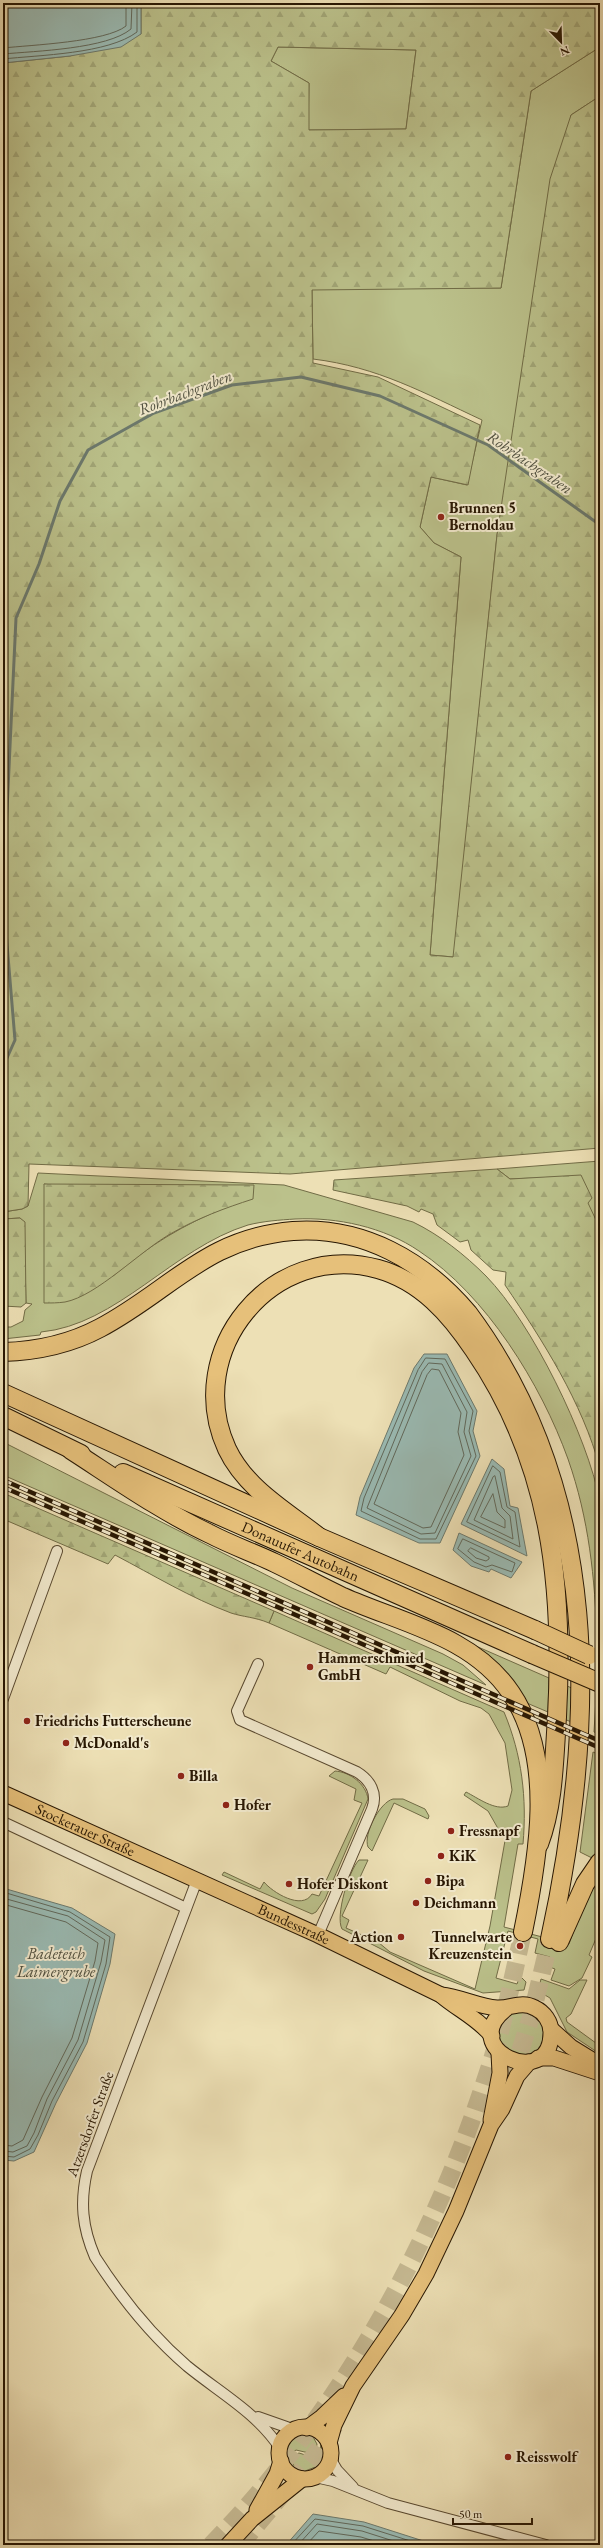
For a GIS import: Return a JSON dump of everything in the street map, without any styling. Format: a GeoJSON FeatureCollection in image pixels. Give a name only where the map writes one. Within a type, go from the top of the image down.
{"type":"FeatureCollection","features":[{"type":"Feature","properties":{"kind":"highway"},"geometry":{"type":"LineString","coordinates":[[3,1352],[38,1349],[82,1336],[114,1320],[204,1258],[234,1243],[275,1233],[322,1231],[363,1239],[398,1254],[431,1276],[477,1324],[515,1378],[548,1442],[568,1500],[583,1575],[586,1630],[585,1713],[576,1800],[554,1940],[584,1884],[600,1862]]}},
{"type":"Feature","properties":{"kind":"highway"},"geometry":{"type":"LineString","coordinates":[[319,1537],[261,1493],[233,1461],[222,1436],[217,1414],[217,1374],[221,1355],[238,1320],[249,1306],[271,1287],[295,1274],[320,1267],[344,1265],[370,1267],[405,1280],[424,1292],[446,1313],[467,1340],[509,1408],[538,1482],[549,1528],[554,1564],[558,1661],[555,1745],[550,1806],[539,1844],[524,1932]]}},
{"type":"Feature","properties":{"kind":"highway","name":"Donauufer Autobahn"},"geometry":{"type":"LineString","coordinates":[[3,1394],[319,1537],[535,1630],[600,1660]]}},
{"type":"Feature","properties":{"kind":"highway","name":"Donauufer Autobahn"},"geometry":{"type":"LineString","coordinates":[[3,1416],[71,1450],[600,1683]]}},
{"type":"Feature","properties":{"kind":"highway"},"geometry":{"type":"LineString","coordinates":[[71,1450],[166,1512],[210,1535],[275,1563],[344,1597],[437,1635],[481,1660],[511,1693],[522,1714],[530,1740],[540,1794],[539,1844]]}},
{"type":"Feature","properties":{"kind":"main road","name":"Stockerauer Straße"},"geometry":{"type":"LineString","coordinates":[[3,1793],[167,1867]]}},
{"type":"Feature","properties":{"kind":"main road","name":"Bundesstraße"},"geometry":{"type":"LineString","coordinates":[[167,1867],[318,1935],[441,1995]]}},
{"type":"Feature","properties":{"kind":"main road"},"geometry":{"type":"LineString","coordinates":[[441,1995],[460,1997],[492,2008],[507,2008],[522,2004],[537,2008],[546,2017],[551,2029],[571,2047],[600,2064]]}},
{"type":"Feature","properties":{"kind":"main road"},"geometry":{"type":"LineString","coordinates":[[441,1995],[454,2007],[480,2023],[492,2036],[499,2053],[500,2073],[492,2108],[491,2125]]}},
{"type":"Feature","properties":{"kind":"main road"},"geometry":{"type":"LineString","coordinates":[[492,2036],[495,2020],[507,2008]]}},
{"type":"Feature","properties":{"kind":"main road"},"geometry":{"type":"LineString","coordinates":[[228,2545],[252,2520],[308,2478],[325,2470],[330,2458],[329,2443],[334,2425],[353,2386],[402,2315],[426,2274],[456,2211],[491,2125],[502,2109],[517,2076],[549,2045],[551,2029]]}},
{"type":"Feature","properties":{"kind":"main road"},"geometry":{"type":"LineString","coordinates":[[499,2053],[513,2062],[554,2058],[600,2073]]}},
{"type":"Feature","properties":{"kind":"main road"},"geometry":{"type":"LineString","coordinates":[[252,2520],[274,2478],[285,2437],[322,2418],[353,2386]]}},
{"type":"Feature","properties":{"kind":"main road"},"geometry":{"type":"LineString","coordinates":[[301,2429],[320,2432],[329,2443]]}},
{"type":"Feature","properties":{"kind":"main road"},"geometry":{"type":"LineString","coordinates":[[281,2454],[289,2473],[308,2478]]}},
{"type":"Feature","properties":{"kind":"street"},"geometry":{"type":"LineString","coordinates":[[3,1699],[57,1551]]}},
{"type":"Feature","properties":{"kind":"street"},"geometry":{"type":"LineString","coordinates":[[258,1664],[237,1711],[240,1720],[357,1772],[369,1781],[375,1797],[372,1808],[318,1935]]}},
{"type":"Feature","properties":{"kind":"street"},"geometry":{"type":"LineString","coordinates":[[3,1822],[186,1908]]}},
{"type":"Feature","properties":{"kind":"street","name":"Atzersdorfer Straße"},"geometry":{"type":"LineString","coordinates":[[197,1880],[87,2171],[81,2210],[89,2242],[95,2256],[151,2330],[187,2365],[254,2416],[281,2454]]}},
{"type":"Feature","properties":{"kind":"street","name":"Atzersdorfer Straße"},"geometry":{"type":"LineString","coordinates":[[254,2416],[301,2429]]}},
{"type":"Feature","properties":{"kind":"street"},"geometry":{"type":"LineString","coordinates":[[330,2458],[337,2470],[356,2490]]}},
{"type":"Feature","properties":{"kind":"street"},"geometry":{"type":"LineString","coordinates":[[308,2478],[356,2490],[388,2503],[546,2545]]}},
{"type":"Feature","properties":{"kind":"green space"},"geometry":{"type":"Polygon","coordinates":[[[141,3],[600,3],[600,47],[531,91],[501,288],[312,290],[313,363],[378,377],[480,425],[468,485],[431,477],[420,527],[434,543],[461,557],[430,955],[453,957],[497,535],[550,179],[571,115],[600,96],[600,1148],[290,1174],[29,1164],[28,1206],[22,1209],[3,1212],[3,63],[70,56],[141,34],[141,3]],[[278,47],[271,61],[309,83],[309,130],[406,129],[416,50],[278,47]]]}},
{"type":"Feature","properties":{"kind":"green space"},"geometry":{"type":"Polygon","coordinates":[[[278,47],[416,50],[406,129],[308,130],[309,83],[271,61],[278,47]]]}},
{"type":"Feature","properties":{"kind":"green space"},"geometry":{"type":"Polygon","coordinates":[[[600,47],[600,96],[571,115],[497,535],[454,957],[430,955],[461,557],[434,543],[420,527],[431,477],[467,485],[482,420],[400,382],[359,368],[313,359],[312,289],[501,288],[531,91],[600,47]]]}},
{"type":"Feature","properties":{"kind":"green space"},"geometry":{"type":"Polygon","coordinates":[[[600,1161],[600,1222],[595,1219],[589,1208],[581,1176],[510,1179],[497,1169],[600,1161]]]}},
{"type":"Feature","properties":{"kind":"green space"},"geometry":{"type":"Polygon","coordinates":[[[497,1169],[510,1179],[581,1175],[592,1198],[588,1203],[596,1220],[600,1222],[600,1468],[583,1419],[572,1396],[547,1350],[505,1285],[506,1272],[493,1270],[471,1250],[468,1240],[460,1242],[437,1225],[433,1214],[421,1209],[419,1212],[407,1206],[333,1190],[334,1180],[497,1169]]]}},
{"type":"Feature","properties":{"kind":"green space"},"geometry":{"type":"Polygon","coordinates":[[[38,1173],[284,1185],[413,1222],[452,1246],[486,1276],[504,1296],[539,1351],[570,1414],[583,1445],[601,1506],[600,1643],[597,1641],[595,1594],[586,1526],[575,1481],[557,1430],[527,1372],[508,1343],[488,1316],[444,1269],[405,1243],[391,1236],[360,1225],[311,1219],[295,1219],[260,1223],[248,1225],[221,1236],[195,1250],[120,1301],[95,1316],[69,1326],[41,1332],[40,1335],[3,1339],[3,1327],[11,1327],[23,1321],[25,1310],[32,1304],[26,1303],[24,1222],[20,1218],[3,1219],[3,1212],[22,1209],[28,1206],[38,1173]],[[44,1184],[113,1276],[153,1245],[181,1228],[227,1207],[44,1184]]]}},
{"type":"Feature","properties":{"kind":"green space"},"geometry":{"type":"Polygon","coordinates":[[[44,1184],[254,1185],[253,1199],[212,1214],[172,1233],[91,1291],[78,1298],[65,1302],[44,1303],[44,1184]]]}},
{"type":"Feature","properties":{"kind":"green space"},"geometry":{"type":"Polygon","coordinates":[[[20,1218],[25,1222],[26,1303],[21,1307],[3,1306],[3,1219],[20,1218]]]}},
{"type":"Feature","properties":{"kind":"green space"},"geometry":{"type":"Polygon","coordinates":[[[3,1442],[292,1588],[443,1654],[463,1665],[486,1685],[3,1475],[3,1442]]]}},
{"type":"Feature","properties":{"kind":"green space"},"geometry":{"type":"Polygon","coordinates":[[[3,1493],[274,1611],[269,1623],[259,1619],[231,1613],[216,1607],[172,1586],[115,1555],[108,1564],[3,1519],[3,1493]]]}},
{"type":"Feature","properties":{"kind":"green space"},"geometry":{"type":"Polygon","coordinates":[[[274,1611],[504,1712],[515,1744],[522,1777],[524,1827],[523,1844],[518,1844],[504,1927],[569,1944],[583,1905],[600,1873],[600,1929],[589,1955],[592,1957],[582,1978],[569,1986],[551,1980],[555,1969],[547,1966],[550,1957],[535,1953],[538,1939],[508,1931],[496,1978],[517,1984],[520,1976],[526,1982],[524,1990],[483,1993],[424,1971],[342,1929],[340,1914],[347,1883],[355,1865],[359,1860],[368,1860],[342,1916],[349,1920],[346,1928],[378,1942],[390,1952],[475,1989],[490,1926],[506,1835],[500,1832],[488,1811],[464,1795],[466,1792],[498,1807],[508,1806],[512,1790],[505,1743],[489,1714],[481,1708],[460,1701],[390,1667],[386,1674],[269,1623],[274,1611]]]}},
{"type":"Feature","properties":{"kind":"green space"},"geometry":{"type":"Polygon","coordinates":[[[469,1643],[549,1678],[548,1712],[522,1701],[469,1643]]]}},
{"type":"Feature","properties":{"kind":"green space"},"geometry":{"type":"Polygon","coordinates":[[[565,1685],[576,1690],[574,1723],[564,1719],[565,1685]]]}},
{"type":"Feature","properties":{"kind":"green space"},"geometry":{"type":"Polygon","coordinates":[[[596,1698],[600,1700],[600,1735],[594,1732],[596,1698]]]}},
{"type":"Feature","properties":{"kind":"green space"},"geometry":{"type":"Polygon","coordinates":[[[593,1752],[600,1755],[600,1849],[592,1858],[580,1852],[593,1752]]]}},
{"type":"Feature","properties":{"kind":"green space"},"geometry":{"type":"Polygon","coordinates":[[[335,1771],[352,1776],[364,1788],[368,1799],[325,1899],[316,1912],[312,1914],[222,1875],[224,1872],[260,1889],[264,1882],[280,1895],[295,1900],[301,1901],[307,1899],[312,1894],[319,1896],[362,1803],[354,1800],[356,1789],[329,1776],[335,1771]]]}},
{"type":"Feature","properties":{"kind":"green space"},"geometry":{"type":"Polygon","coordinates":[[[393,1799],[403,1799],[425,1809],[429,1816],[428,1819],[394,1803],[372,1851],[368,1847],[367,1841],[370,1827],[378,1812],[388,1801],[393,1799]]]}},
{"type":"Feature","properties":{"kind":"green space"},"geometry":{"type":"Polygon","coordinates":[[[541,1979],[569,1989],[580,1980],[587,1980],[571,2014],[566,2018],[567,2022],[600,2046],[600,2054],[567,2032],[550,1998],[538,1991],[541,1979]]]}},
{"type":"Feature","properties":{"kind":"green space"},"geometry":{"type":"Polygon","coordinates":[[[522,2010],[535,2014],[541,2020],[545,2033],[541,2046],[535,2052],[522,2056],[509,2052],[503,2046],[499,2033],[503,2020],[509,2014],[522,2010]]]}},
{"type":"Feature","properties":{"kind":"green space"},"geometry":{"type":"Polygon","coordinates":[[[303,2435],[313,2437],[317,2444],[316,2450],[309,2453],[296,2450],[290,2454],[288,2462],[287,2447],[294,2438],[303,2435]]]}},
{"type":"Feature","properties":{"kind":"green space"},"geometry":{"type":"Polygon","coordinates":[[[321,2445],[323,2457],[318,2466],[305,2471],[295,2468],[292,2461],[294,2455],[299,2453],[312,2457],[319,2452],[321,2445]]]}},
{"type":"Feature","properties":{"kind":"water"},"geometry":{"type":"Polygon","coordinates":[[[3,3],[141,3],[141,34],[121,47],[70,56],[3,63],[3,3]]]}},
{"type":"Feature","properties":{"kind":"water"},"geometry":{"type":"Polygon","coordinates":[[[424,1354],[447,1354],[477,1411],[473,1431],[480,1456],[440,1543],[419,1543],[356,1515],[360,1497],[414,1368],[424,1354]]]}},
{"type":"Feature","properties":{"kind":"water"},"geometry":{"type":"Polygon","coordinates":[[[492,1459],[504,1469],[510,1506],[518,1508],[527,1556],[461,1524],[492,1459]]]}},
{"type":"Feature","properties":{"kind":"water"},"geometry":{"type":"Polygon","coordinates":[[[459,1533],[522,1562],[511,1578],[491,1569],[489,1572],[471,1566],[453,1550],[459,1533]]]}},
{"type":"Feature","properties":{"kind":"water","name":"Badeteich Laimergrube"},"geometry":{"type":"Polygon","coordinates":[[[3,1888],[72,1908],[115,1934],[110,1964],[87,2043],[56,2103],[34,2152],[14,2161],[3,2160],[3,1888]]]}},
{"type":"Feature","properties":{"kind":"water"},"geometry":{"type":"Polygon","coordinates":[[[313,2514],[364,2522],[436,2545],[286,2545],[313,2514]]]}},
{"type":"Feature","properties":{"kind":"waterway","name":"Rohrbachgraben"},"geometry":{"type":"LineString","coordinates":[[3,896],[16,618],[39,564],[60,501],[88,450],[154,413],[232,385],[301,377],[380,396],[488,445],[600,525]]}},
{"type":"Feature","properties":{"kind":"waterway","name":"Rohrbachgraben"},"geometry":{"type":"LineString","coordinates":[[3,896],[15,1040],[3,1067]]}},
{"type":"Feature","properties":{"kind":"tunnel"},"geometry":{"type":"LineString","coordinates":[[211,2545],[257,2494],[300,2441],[340,2385],[376,2326],[409,2266],[438,2203],[464,2140],[487,2075],[503,2022],[523,1932]]}},
{"type":"Feature","properties":{"kind":"tunnel"},"geometry":{"type":"LineString","coordinates":[[512,2077],[532,2014],[550,1939]]}},
{"type":"Feature","properties":{"kind":"tunnel"},"geometry":{"type":"LineString","coordinates":[[240,2545],[314,2456],[335,2425]]}},
{"type":"Feature","properties":{"kind":"railway"},"geometry":{"type":"LineString","coordinates":[[3,1480],[600,1741]]}},
{"type":"Feature","properties":{"kind":"railway"},"geometry":{"type":"LineString","coordinates":[[3,1487],[600,1748]]}},
{"type":"Feature","properties":{"kind":"place","name":"Brunnen 5 Bernoldau"},"geometry":{"type":"Point","coordinates":[441,517]}},
{"type":"Feature","properties":{"kind":"place","name":"Hammerschmied GmbH"},"geometry":{"type":"Point","coordinates":[310,1667]}},
{"type":"Feature","properties":{"kind":"place","name":"Friedrichs Futterscheune"},"geometry":{"type":"Point","coordinates":[27,1721]}},
{"type":"Feature","properties":{"kind":"place","name":"McDonald's"},"geometry":{"type":"Point","coordinates":[66,1743]}},
{"type":"Feature","properties":{"kind":"place","name":"Billa"},"geometry":{"type":"Point","coordinates":[181,1776]}},
{"type":"Feature","properties":{"kind":"place","name":"Hofer"},"geometry":{"type":"Point","coordinates":[226,1805]}},
{"type":"Feature","properties":{"kind":"place","name":"Fressnapf"},"geometry":{"type":"Point","coordinates":[451,1831]}},
{"type":"Feature","properties":{"kind":"place","name":"KiK"},"geometry":{"type":"Point","coordinates":[441,1856]}},
{"type":"Feature","properties":{"kind":"place","name":"Bipa"},"geometry":{"type":"Point","coordinates":[428,1881]}},
{"type":"Feature","properties":{"kind":"place","name":"Hofer Diskont"},"geometry":{"type":"Point","coordinates":[289,1884]}},
{"type":"Feature","properties":{"kind":"place","name":"Deichmann"},"geometry":{"type":"Point","coordinates":[416,1903]}},
{"type":"Feature","properties":{"kind":"place","name":"Action"},"geometry":{"type":"Point","coordinates":[401,1937]}},
{"type":"Feature","properties":{"kind":"place","name":"Tunnelwarte Kreuzenstein"},"geometry":{"type":"Point","coordinates":[520,1946]}},
{"type":"Feature","properties":{"kind":"place","name":"Reisswolf"},"geometry":{"type":"Point","coordinates":[508,2457]}}]}
